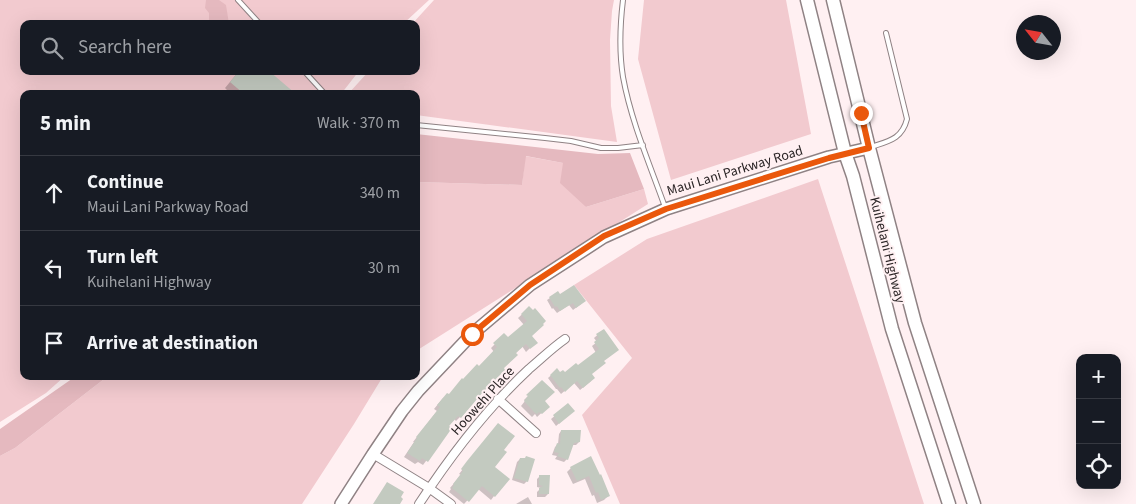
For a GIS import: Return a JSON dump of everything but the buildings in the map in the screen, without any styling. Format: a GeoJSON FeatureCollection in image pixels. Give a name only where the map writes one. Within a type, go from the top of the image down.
{"type":"FeatureCollection","features":[{"type":"Feature","properties":{"kind":"main road","name":"Kuihelani Highway"},"geometry":{"type":"LineString","coordinates":[[807,0],[892,329],[949,504]]}},
{"type":"Feature","properties":{"kind":"main road","name":"Kuihelani Highway"},"geometry":{"type":"LineString","coordinates":[[833,0],[869,148],[915,322],[974,504]]}},
{"type":"Feature","properties":{"kind":"main road","name":"Maui Lani Parkway Road"},"geometry":{"type":"LineString","coordinates":[[341,504],[373,454],[418,391],[472,334],[530,285],[604,236],[666,209],[845,153],[869,148]]}},
{"type":"Feature","properties":{"kind":"street","name":"Hoowehi Place"},"geometry":{"type":"LineString","coordinates":[[419,504],[466,436],[498,399],[556,345],[565,339]]}},
{"type":"Feature","properties":{"kind":"street"},"geometry":{"type":"LineString","coordinates":[[498,399],[536,433]]}},
{"type":"Feature","properties":{"kind":"street"},"geometry":{"type":"LineString","coordinates":[[373,454],[452,504]]}},
{"type":"Feature","properties":{"kind":"lane"},"geometry":{"type":"LineString","coordinates":[[238,0],[256,20]]}},
{"type":"Feature","properties":{"kind":"lane"},"geometry":{"type":"LineString","coordinates":[[623,0],[621,18],[623,76],[629,103],[666,209]]}},
{"type":"Feature","properties":{"kind":"lane"},"geometry":{"type":"LineString","coordinates":[[869,148],[888,142],[900,134],[904,129],[907,119],[886,33]]}},
{"type":"Feature","properties":{"kind":"lane"},"geometry":{"type":"LineString","coordinates":[[308,75],[321,90]]}},
{"type":"Feature","properties":{"kind":"lane"},"geometry":{"type":"LineString","coordinates":[[420,125],[571,141],[601,148],[618,148],[643,144]]}},
{"type":"Feature","properties":{"kind":"shaded area"},"geometry":{"type":"Polygon","coordinates":[[[0,0],[429,0],[407,20],[20,20],[20,75],[356,75],[344,90],[20,90],[20,380],[61,380],[46,393],[0,422],[0,0]]]}},
{"type":"Feature","properties":{"kind":"shaded area"},"geometry":{"type":"Polygon","coordinates":[[[206,0],[219,0],[226,5],[228,20],[209,20],[209,13],[205,8],[206,0]]]}},
{"type":"Feature","properties":{"kind":"shaded area"},"geometry":{"type":"Polygon","coordinates":[[[434,0],[614,0],[610,40],[611,106],[617,142],[420,116],[420,90],[352,90],[365,75],[420,75],[420,20],[416,20],[434,0]]]}},
{"type":"Feature","properties":{"kind":"shaded area"},"geometry":{"type":"Polygon","coordinates":[[[644,0],[786,0],[811,134],[671,180],[638,59],[644,0]]]}},
{"type":"Feature","properties":{"kind":"shaded area"},"geometry":{"type":"Polygon","coordinates":[[[420,134],[598,154],[630,153],[644,189],[586,207],[560,183],[563,163],[526,156],[522,185],[420,182],[420,134]]]}},
{"type":"Feature","properties":{"kind":"shaded area"},"geometry":{"type":"Polygon","coordinates":[[[525,156],[563,163],[586,207],[644,189],[648,204],[420,348],[420,182],[522,185],[525,156]]]}},
{"type":"Feature","properties":{"kind":"shaded area"},"geometry":{"type":"Polygon","coordinates":[[[818,179],[924,504],[620,504],[582,415],[632,358],[574,285],[647,239],[818,179]]]}},
{"type":"Feature","properties":{"kind":"shaded area"},"geometry":{"type":"Polygon","coordinates":[[[70,380],[103,380],[15,448],[0,456],[0,429],[70,380]]]}},
{"type":"Feature","properties":{"kind":"shaded area"},"geometry":{"type":"Polygon","coordinates":[[[103,380],[381,380],[302,504],[0,504],[0,456],[15,448],[103,380]]]}},
{"type":"Feature","properties":{"kind":"route"},"geometry":{"type":"LineString","coordinates":[[472,334],[530,285],[604,236],[666,209],[845,153],[869,148],[861,113]]}}]}
